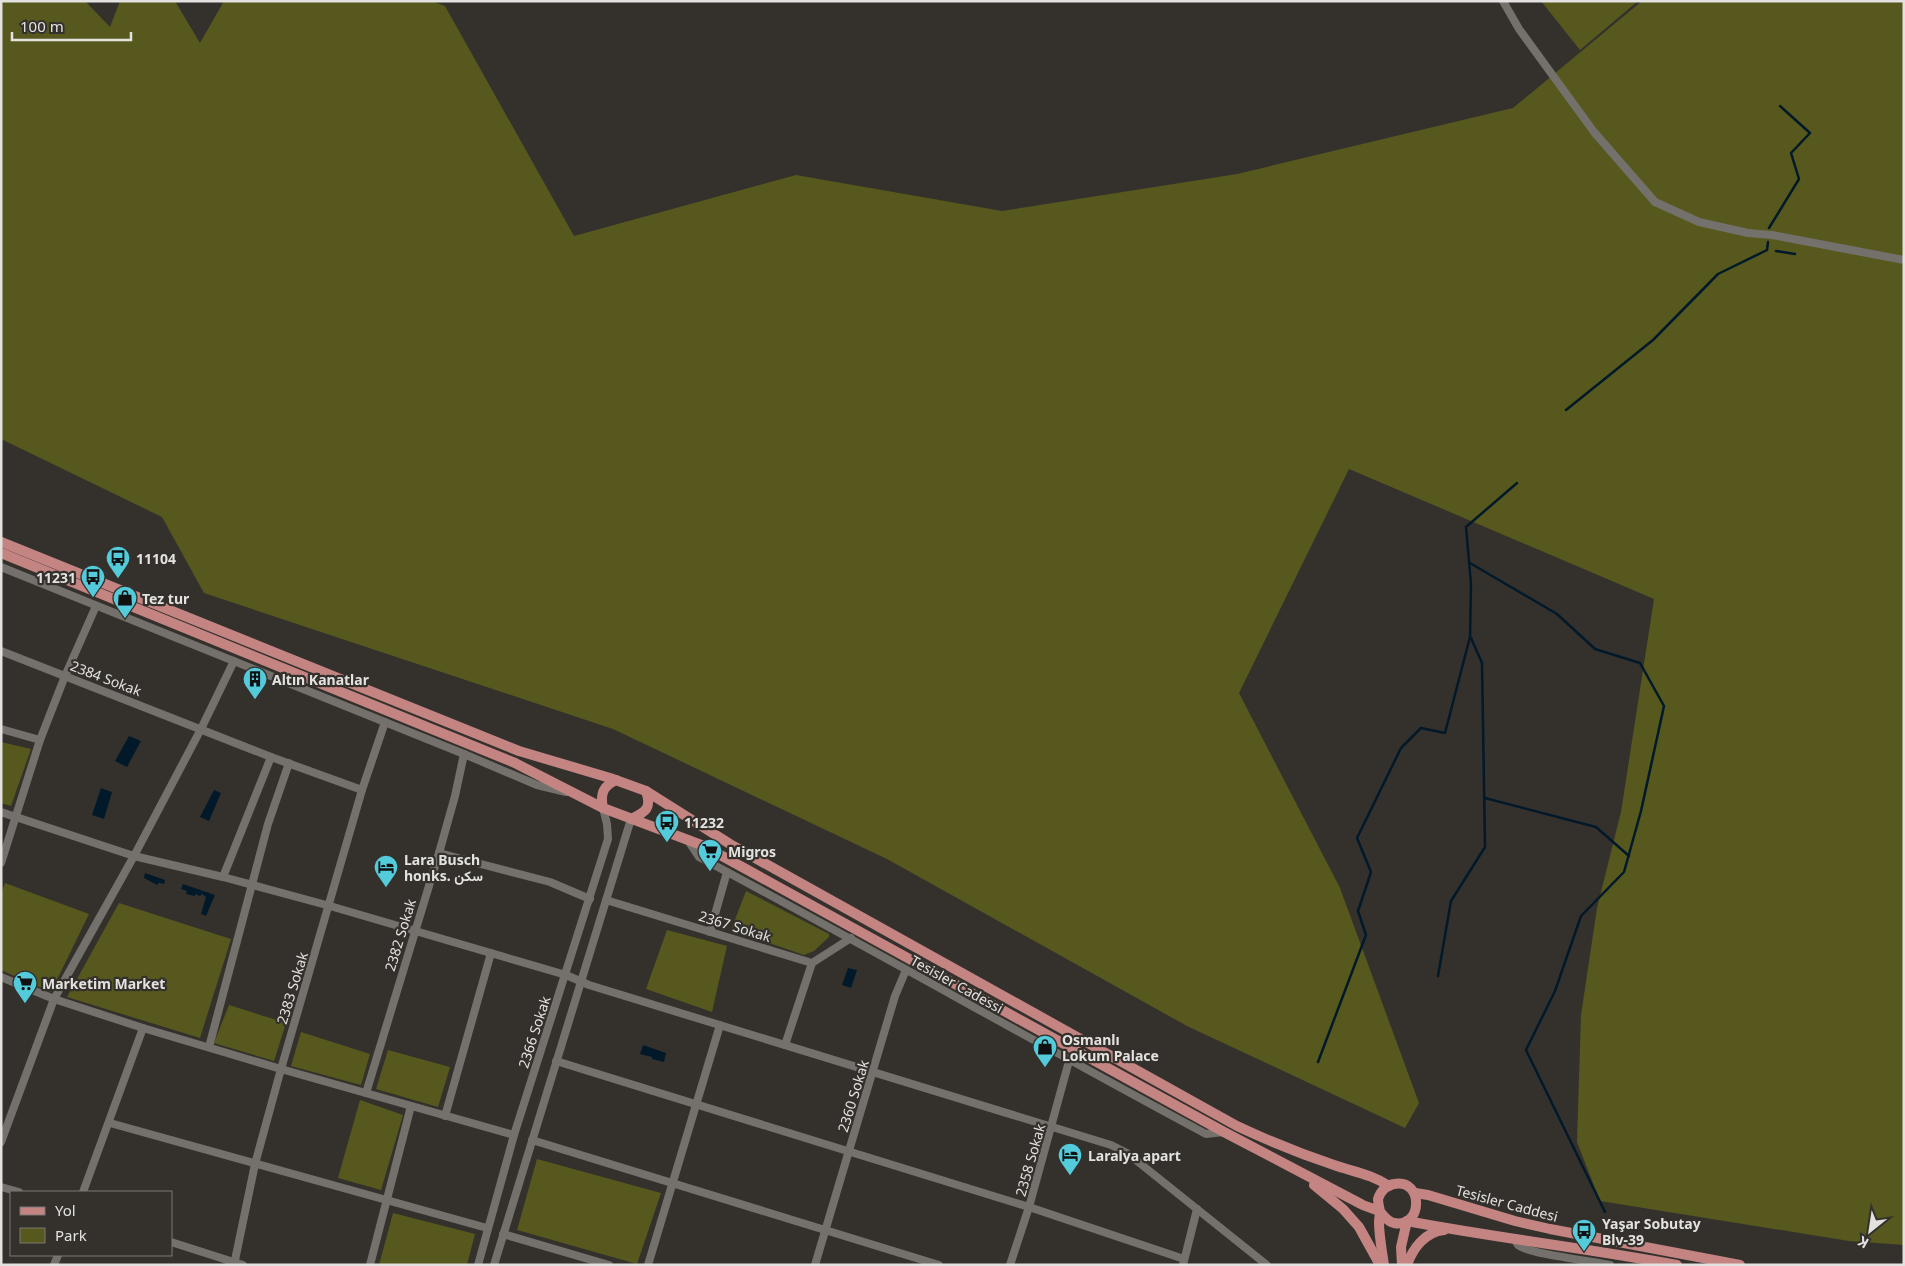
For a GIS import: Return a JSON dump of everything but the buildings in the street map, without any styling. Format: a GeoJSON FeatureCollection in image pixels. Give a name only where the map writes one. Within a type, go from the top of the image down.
{"type":"FeatureCollection","features":[{"type":"Feature","properties":{"kind":"main road"},"geometry":{"type":"LineString","coordinates":[[1,542],[519,751],[646,791],[730,844],[1236,1126],[1285,1148],[1335,1166],[1374,1177],[1389,1186]]}},
{"type":"Feature","properties":{"kind":"main road"},"geometry":{"type":"LineString","coordinates":[[1,553],[515,763],[603,808],[687,839],[724,856],[1224,1132],[1361,1204],[1380,1212]]}},
{"type":"Feature","properties":{"kind":"main road"},"geometry":{"type":"LineString","coordinates":[[603,808],[602,791],[608,784],[616,780]]}},
{"type":"Feature","properties":{"kind":"main road"},"geometry":{"type":"LineString","coordinates":[[631,819],[645,811],[648,806],[649,800],[646,791]]}},
{"type":"Feature","properties":{"kind":"main road"},"geometry":{"type":"LineString","coordinates":[[1274,1158],[1328,1195],[1343,1209],[1363,1232],[1380,1265]]}},
{"type":"Feature","properties":{"kind":"main road"},"geometry":{"type":"LineString","coordinates":[[1402,1265],[1401,1247],[1407,1221],[1416,1212],[1417,1199],[1406,1185],[1394,1184],[1380,1194],[1378,1206],[1383,1217],[1394,1223],[1407,1221],[1602,1251],[1677,1265]]}},
{"type":"Feature","properties":{"kind":"main road","name":"Tesisler Caddesi"},"geometry":{"type":"LineString","coordinates":[[1414,1193],[1428,1195],[1507,1219],[1550,1229],[1740,1265]]}},
{"type":"Feature","properties":{"kind":"main road"},"geometry":{"type":"LineString","coordinates":[[1380,1212],[1379,1223],[1384,1265]]}},
{"type":"Feature","properties":{"kind":"main road"},"geometry":{"type":"LineString","coordinates":[[1407,1265],[1410,1256],[1421,1240],[1436,1231],[1450,1229]]}},
{"type":"Feature","properties":{"kind":"street"},"geometry":{"type":"LineString","coordinates":[[1503,1],[1519,29],[1594,132],[1656,202],[1699,222],[1748,234],[1772,235],[1904,260]]}},
{"type":"Feature","properties":{"kind":"street"},"geometry":{"type":"LineString","coordinates":[[1,567],[537,785],[579,795]]}},
{"type":"Feature","properties":{"kind":"street"},"geometry":{"type":"LineString","coordinates":[[1,863],[40,740],[65,676],[96,606]]}},
{"type":"Feature","properties":{"kind":"street","name":"2384 Sokak"},"geometry":{"type":"LineString","coordinates":[[1,651],[362,790]]}},
{"type":"Feature","properties":{"kind":"street"},"geometry":{"type":"LineString","coordinates":[[1,1142],[54,999],[134,856],[201,729],[234,661]]}},
{"type":"Feature","properties":{"kind":"street","name":"2383 Sokak"},"geometry":{"type":"LineString","coordinates":[[234,1263],[255,1164],[281,1069],[330,906],[362,790],[385,722]]}},
{"type":"Feature","properties":{"kind":"street"},"geometry":{"type":"LineString","coordinates":[[1,729],[40,740]]}},
{"type":"Feature","properties":{"kind":"street","name":"2382 Sokak"},"geometry":{"type":"LineString","coordinates":[[366,1093],[414,930],[439,853],[455,796],[464,754]]}},
{"type":"Feature","properties":{"kind":"street"},"geometry":{"type":"LineString","coordinates":[[223,877],[271,756]]}},
{"type":"Feature","properties":{"kind":"street"},"geometry":{"type":"LineString","coordinates":[[208,1047],[268,824],[289,763]]}},
{"type":"Feature","properties":{"kind":"street","name":"2366 Sokak"},"geometry":{"type":"LineString","coordinates":[[478,1265],[514,1135],[608,839],[603,808]]}},
{"type":"Feature","properties":{"kind":"street"},"geometry":{"type":"LineString","coordinates":[[1,812],[134,856],[223,877],[330,906],[491,953],[1111,1145],[1127,1153],[1267,1265]]}},
{"type":"Feature","properties":{"kind":"street","name":"2366 Sokak"},"geometry":{"type":"LineString","coordinates":[[494,1265],[631,819]]}},
{"type":"Feature","properties":{"kind":"street","name":"Tesisler Cadessi"},"geometry":{"type":"LineString","coordinates":[[687,839],[699,857],[851,938],[1069,1061],[1206,1134],[1224,1132]]}},
{"type":"Feature","properties":{"kind":"street"},"geometry":{"type":"LineString","coordinates":[[439,853],[550,882],[590,899]]}},
{"type":"Feature","properties":{"kind":"street"},"geometry":{"type":"LineString","coordinates":[[710,932],[727,872]]}},
{"type":"Feature","properties":{"kind":"street","name":"2367 Sokak"},"geometry":{"type":"LineString","coordinates":[[606,900],[812,963]]}},
{"type":"Feature","properties":{"kind":"street"},"geometry":{"type":"LineString","coordinates":[[785,1045],[812,963],[851,938]]}},
{"type":"Feature","properties":{"kind":"street"},"geometry":{"type":"LineString","coordinates":[[444,1116],[491,953]]}},
{"type":"Feature","properties":{"kind":"street","name":"2360 Sokak"},"geometry":{"type":"LineString","coordinates":[[815,1265],[895,996],[906,970]]}},
{"type":"Feature","properties":{"kind":"street"},"geometry":{"type":"LineString","coordinates":[[1,976],[54,999],[143,1028],[514,1135]]}},
{"type":"Feature","properties":{"kind":"street"},"geometry":{"type":"LineString","coordinates":[[648,1265],[720,1025]]}},
{"type":"Feature","properties":{"kind":"street"},"geometry":{"type":"LineString","coordinates":[[83,1191],[110,1123],[143,1028]]}},
{"type":"Feature","properties":{"kind":"street"},"geometry":{"type":"LineString","coordinates":[[556,1061],[1029,1207],[1184,1262],[1197,1210]]}},
{"type":"Feature","properties":{"kind":"street","name":"2358 Sokak"},"geometry":{"type":"LineString","coordinates":[[1010,1265],[1052,1128],[1069,1061]]}},
{"type":"Feature","properties":{"kind":"street"},"geometry":{"type":"LineString","coordinates":[[370,1265],[411,1106]]}},
{"type":"Feature","properties":{"kind":"street"},"geometry":{"type":"LineString","coordinates":[[110,1123],[488,1228]]}},
{"type":"Feature","properties":{"kind":"street"},"geometry":{"type":"LineString","coordinates":[[532,1140],[939,1265]]}},
{"type":"Feature","properties":{"kind":"street"},"geometry":{"type":"LineString","coordinates":[[1,1186],[16,1191]]}},
{"type":"Feature","properties":{"kind":"street"},"geometry":{"type":"LineString","coordinates":[[504,1234],[610,1265]]}},
{"type":"Feature","properties":{"kind":"street"},"geometry":{"type":"LineString","coordinates":[[1515,1238],[1516,1243],[1520,1246],[1538,1252],[1610,1265]]}},
{"type":"Feature","properties":{"kind":"street"},"geometry":{"type":"LineString","coordinates":[[172,1242],[244,1265]]}},
{"type":"Feature","properties":{"kind":"street"},"geometry":{"type":"LineString","coordinates":[[1601,1263],[1602,1251]]}},
{"type":"Feature","properties":{"kind":"green space"},"geometry":{"type":"Polygon","coordinates":[[[1,1],[85,1],[110,27],[120,1],[175,1],[200,43],[224,1],[431,1],[445,6],[574,236],[796,175],[1002,211],[1237,174],[1513,108],[1642,1],[1904,1],[1904,1245],[1849,1241],[1600,1201],[1577,1142],[1581,1015],[1597,908],[1621,812],[1654,599],[1349,469],[1239,693],[1340,888],[1419,1103],[1405,1128],[1187,1026],[887,859],[613,729],[204,593],[162,517],[1,439],[1,1]]]}},
{"type":"Feature","properties":{"kind":"green space"},"geometry":{"type":"Polygon","coordinates":[[[1541,1],[1638,1],[1580,50],[1541,1]]]}},
{"type":"Feature","properties":{"kind":"green space"},"geometry":{"type":"Polygon","coordinates":[[[1,742],[31,749],[11,806],[1,803],[1,742]]]}},
{"type":"Feature","properties":{"kind":"green space"},"geometry":{"type":"Polygon","coordinates":[[[5,883],[89,914],[51,992],[1,970],[1,894],[5,883]]]}},
{"type":"Feature","properties":{"kind":"green space"},"geometry":{"type":"Polygon","coordinates":[[[746,891],[829,934],[829,937],[814,951],[804,955],[731,930],[746,891]]]}},
{"type":"Feature","properties":{"kind":"green space"},"geometry":{"type":"Polygon","coordinates":[[[119,903],[231,939],[200,1038],[67,997],[119,903]]]}},
{"type":"Feature","properties":{"kind":"green space"},"geometry":{"type":"Polygon","coordinates":[[[667,930],[727,946],[712,1012],[646,989],[667,930]]]}},
{"type":"Feature","properties":{"kind":"green space"},"geometry":{"type":"Polygon","coordinates":[[[229,1005],[286,1023],[274,1061],[214,1043],[229,1005]]]}},
{"type":"Feature","properties":{"kind":"green space"},"geometry":{"type":"Polygon","coordinates":[[[301,1032],[370,1054],[361,1085],[291,1066],[301,1032]]]}},
{"type":"Feature","properties":{"kind":"green space"},"geometry":{"type":"Polygon","coordinates":[[[388,1050],[450,1067],[438,1107],[376,1089],[388,1050]]]}},
{"type":"Feature","properties":{"kind":"green space"},"geometry":{"type":"Polygon","coordinates":[[[360,1100],[403,1115],[381,1190],[338,1178],[360,1100]]]}},
{"type":"Feature","properties":{"kind":"green space"},"geometry":{"type":"Polygon","coordinates":[[[537,1159],[661,1193],[637,1264],[517,1230],[537,1159]]]}},
{"type":"Feature","properties":{"kind":"green space"},"geometry":{"type":"Polygon","coordinates":[[[393,1213],[475,1234],[467,1265],[379,1265],[393,1213]]]}},
{"type":"Feature","properties":{"kind":"water"},"geometry":{"type":"Polygon","coordinates":[[[129,736],[141,741],[127,767],[115,761],[129,736]]]}},
{"type":"Feature","properties":{"kind":"water"},"geometry":{"type":"Polygon","coordinates":[[[101,788],[112,792],[104,819],[92,815],[101,788]]]}},
{"type":"Feature","properties":{"kind":"water"},"geometry":{"type":"Polygon","coordinates":[[[214,790],[221,793],[209,821],[200,817],[214,790]]]}},
{"type":"Feature","properties":{"kind":"water"},"geometry":{"type":"Polygon","coordinates":[[[145,873],[165,880],[164,884],[159,883],[157,885],[144,878],[145,873]]]}},
{"type":"Feature","properties":{"kind":"water"},"geometry":{"type":"Polygon","coordinates":[[[183,884],[215,895],[206,916],[201,914],[206,897],[202,894],[200,896],[195,894],[195,896],[186,894],[187,891],[181,889],[183,884]]]}},
{"type":"Feature","properties":{"kind":"water"},"geometry":{"type":"Polygon","coordinates":[[[848,968],[857,970],[851,988],[842,985],[848,968]]]}},
{"type":"Feature","properties":{"kind":"water"},"geometry":{"type":"Polygon","coordinates":[[[643,1045],[666,1053],[664,1062],[640,1054],[643,1045]]]}},
{"type":"Feature","properties":{"kind":"waterway"},"geometry":{"type":"LineString","coordinates":[[1769,228],[1799,179],[1791,153],[1810,133],[1780,106]]}},
{"type":"Feature","properties":{"kind":"waterway"},"geometry":{"type":"LineString","coordinates":[[1566,410],[1653,340],[1718,274],[1767,250],[1768,242]]}},
{"type":"Feature","properties":{"kind":"waterway"},"geometry":{"type":"LineString","coordinates":[[1776,251],[1795,254]]}},
{"type":"Feature","properties":{"kind":"waterway"},"geometry":{"type":"LineString","coordinates":[[1318,1062],[1366,935],[1358,911],[1371,872],[1357,838],[1401,748],[1421,728],[1445,733],[1470,637],[1471,584],[1466,527],[1517,483]]}},
{"type":"Feature","properties":{"kind":"waterway"},"geometry":{"type":"LineString","coordinates":[[1470,563],[1557,614],[1595,649],[1640,663],[1664,706],[1641,811],[1624,872],[1581,916],[1555,991],[1526,1050],[1605,1212]]}},
{"type":"Feature","properties":{"kind":"waterway"},"geometry":{"type":"LineString","coordinates":[[1438,976],[1451,901],[1485,847],[1482,663],[1471,638]]}},
{"type":"Feature","properties":{"kind":"waterway"},"geometry":{"type":"LineString","coordinates":[[1485,798],[1596,827],[1629,856]]}},
{"type":"Feature","properties":{"kind":"place","name":"11104"},"geometry":{"type":"Point","coordinates":[118,579]}},
{"type":"Feature","properties":{"kind":"place","name":"11231"},"geometry":{"type":"Point","coordinates":[93,598]}},
{"type":"Feature","properties":{"kind":"place","name":"Tez tur"},"geometry":{"type":"Point","coordinates":[125,619]}},
{"type":"Feature","properties":{"kind":"place","name":"Altın Kanatlar"},"geometry":{"type":"Point","coordinates":[255,700]}},
{"type":"Feature","properties":{"kind":"place","name":"11232"},"geometry":{"type":"Point","coordinates":[667,843]}},
{"type":"Feature","properties":{"kind":"place","name":"Migros"},"geometry":{"type":"Point","coordinates":[710,872]}},
{"type":"Feature","properties":{"kind":"place","name":"Lara Busch honks. سكن"},"geometry":{"type":"Point","coordinates":[386,888]}},
{"type":"Feature","properties":{"kind":"place","name":"Marketim Market"},"geometry":{"type":"Point","coordinates":[25,1004]}},
{"type":"Feature","properties":{"kind":"place","name":"Osmanlı Lokum Palace"},"geometry":{"type":"Point","coordinates":[1045,1068]}},
{"type":"Feature","properties":{"kind":"place","name":"Laralya apart"},"geometry":{"type":"Point","coordinates":[1070,1176]}},
{"type":"Feature","properties":{"kind":"place","name":"Yaşar Sobutay Blv-39"},"geometry":{"type":"Point","coordinates":[1584,1252]}}]}
